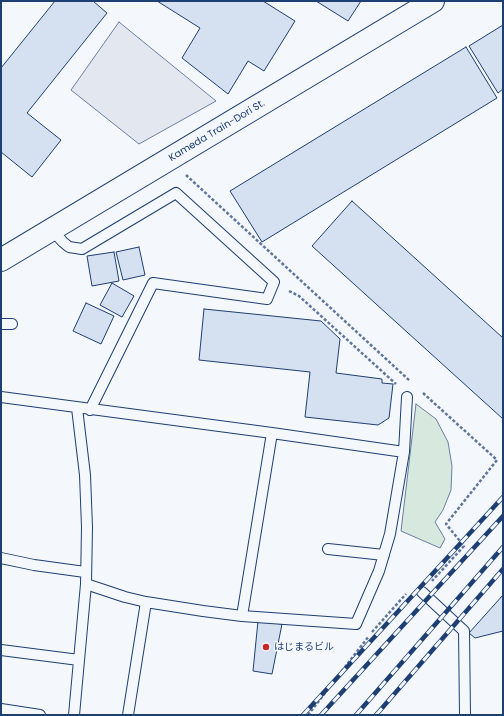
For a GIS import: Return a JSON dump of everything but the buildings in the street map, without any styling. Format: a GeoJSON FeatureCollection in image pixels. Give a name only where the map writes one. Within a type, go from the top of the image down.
{"type":"FeatureCollection","features":[{"type":"Feature","properties":{"kind":"street","name":"Kameda Train-Dori St."},"geometry":{"type":"LineString","coordinates":[[1,260],[433,1]]}},
{"type":"Feature","properties":{"kind":"lane"},"geometry":{"type":"LineString","coordinates":[[52,230],[70,247],[82,249],[176,194],[274,282],[267,299],[153,283],[90,410]]}},
{"type":"Feature","properties":{"kind":"lane"},"geometry":{"type":"LineString","coordinates":[[1,324],[12,324]]}},
{"type":"Feature","properties":{"kind":"lane"},"geometry":{"type":"LineString","coordinates":[[1,397],[404,452]]}},
{"type":"Feature","properties":{"kind":"lane"},"geometry":{"type":"LineString","coordinates":[[86,584],[125,597],[146,602],[203,611],[242,616],[356,624],[380,571],[390,534],[404,452],[407,397]]}},
{"type":"Feature","properties":{"kind":"lane"},"geometry":{"type":"LineString","coordinates":[[74,715],[86,584],[85,572],[87,527],[85,475],[77,408]]}},
{"type":"Feature","properties":{"kind":"lane"},"geometry":{"type":"LineString","coordinates":[[242,616],[272,433]]}},
{"type":"Feature","properties":{"kind":"lane"},"geometry":{"type":"LineString","coordinates":[[328,549],[384,556]]}},
{"type":"Feature","properties":{"kind":"lane"},"geometry":{"type":"LineString","coordinates":[[1,558],[34,565],[85,572]]}},
{"type":"Feature","properties":{"kind":"lane"},"geometry":{"type":"LineString","coordinates":[[422,592],[464,631],[464,715]]}},
{"type":"Feature","properties":{"kind":"lane"},"geometry":{"type":"LineString","coordinates":[[128,715],[146,602]]}},
{"type":"Feature","properties":{"kind":"lane"},"geometry":{"type":"LineString","coordinates":[[1,650],[79,660]]}},
{"type":"Feature","properties":{"kind":"lane"},"geometry":{"type":"LineString","coordinates":[[1,709],[40,715]]}},
{"type":"Feature","properties":{"kind":"path"},"geometry":{"type":"LineString","coordinates":[[274,282],[299,296],[406,393],[407,397]]}},
{"type":"Feature","properties":{"kind":"shaded area"},"geometry":{"type":"Polygon","coordinates":[[[119,22],[216,101],[139,144],[71,90],[119,22]]]}},
{"type":"Feature","properties":{"kind":"shaded area"},"geometry":{"type":"Polygon","coordinates":[[[416,404],[436,419],[448,442],[452,466],[451,490],[443,510],[435,522],[445,539],[440,548],[401,531],[416,404]]]}},
{"type":"Feature","properties":{"kind":"railway"},"geometry":{"type":"LineString","coordinates":[[303,715],[503,497]]}},
{"type":"Feature","properties":{"kind":"railway"},"geometry":{"type":"LineString","coordinates":[[321,715],[503,516]]}},
{"type":"Feature","properties":{"kind":"railway"},"geometry":{"type":"LineString","coordinates":[[356,715],[503,547]]}},
{"type":"Feature","properties":{"kind":"railway"},"geometry":{"type":"LineString","coordinates":[[376,715],[503,569]]}},
{"type":"Feature","properties":{"kind":"place","name":"はじまるビル"},"geometry":{"type":"Point","coordinates":[266,647]}}]}
